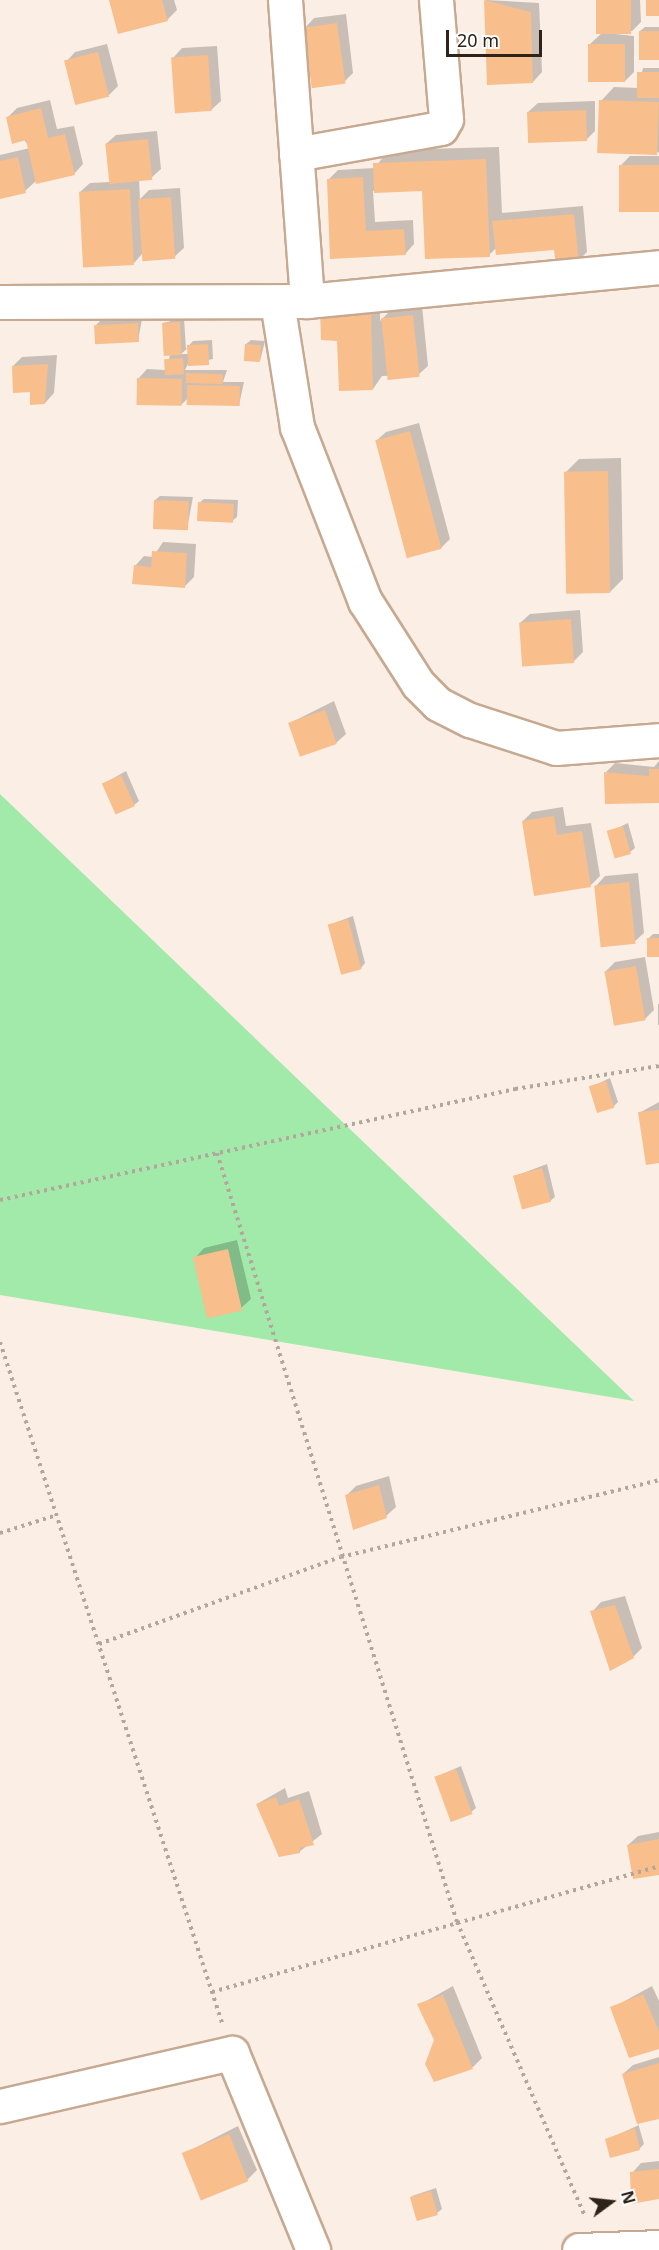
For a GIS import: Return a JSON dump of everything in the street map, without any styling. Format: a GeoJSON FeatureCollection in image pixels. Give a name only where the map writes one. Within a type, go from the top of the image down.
{"type":"FeatureCollection","features":[{"type":"Feature","properties":{"kind":"street"},"geometry":{"type":"LineString","coordinates":[[285,0],[296,154],[292,301],[297,427],[365,601],[418,684],[438,704],[470,720],[556,748],[659,740]]}},
{"type":"Feature","properties":{"kind":"street"},"geometry":{"type":"LineString","coordinates":[[296,154],[441,128],[446,119],[436,0]]}},
{"type":"Feature","properties":{"kind":"street"},"geometry":{"type":"LineString","coordinates":[[0,302],[292,301],[659,267]]}},
{"type":"Feature","properties":{"kind":"street"},"geometry":{"type":"LineString","coordinates":[[0,2106],[232,2053],[313,2250]]}},
{"type":"Feature","properties":{"kind":"street"},"geometry":{"type":"LineString","coordinates":[[589,2249],[659,2247]]}},
{"type":"Feature","properties":{"kind":"path"},"geometry":{"type":"LineString","coordinates":[[0,1200],[515,1089],[659,1066]]}},
{"type":"Feature","properties":{"kind":"path"},"geometry":{"type":"LineString","coordinates":[[217,1153],[341,1557],[457,1922],[589,2249]]}},
{"type":"Feature","properties":{"kind":"path"},"geometry":{"type":"LineString","coordinates":[[0,1341],[212,1992],[659,1866]]}},
{"type":"Feature","properties":{"kind":"path"},"geometry":{"type":"LineString","coordinates":[[99,1644],[341,1557],[659,1480]]}},
{"type":"Feature","properties":{"kind":"path"},"geometry":{"type":"LineString","coordinates":[[0,1533],[57,1515]]}},
{"type":"Feature","properties":{"kind":"green space"},"geometry":{"type":"Polygon","coordinates":[[[0,794],[634,1401],[0,1295],[0,794]]]}},
{"type":"Feature","properties":{"kind":"building"},"geometry":{"type":"Polygon","coordinates":[[[109,0],[162,0],[168,21],[118,34],[109,0]]]}},
{"type":"Feature","properties":{"kind":"building"},"geometry":{"type":"Polygon","coordinates":[[[484,0],[531,12],[533,83],[487,85],[484,0]]]}},
{"type":"Feature","properties":{"kind":"building"},"geometry":{"type":"Polygon","coordinates":[[[596,0],[631,0],[631,34],[596,34],[596,0]]]}},
{"type":"Feature","properties":{"kind":"building"},"geometry":{"type":"Polygon","coordinates":[[[646,0],[659,0],[659,16],[646,16],[646,0]]]}},
{"type":"Feature","properties":{"kind":"building"},"geometry":{"type":"Polygon","coordinates":[[[337,23],[345,83],[312,88],[303,28],[337,23]]]}},
{"type":"Feature","properties":{"kind":"building"},"geometry":{"type":"Polygon","coordinates":[[[639,31],[659,31],[659,60],[639,60],[639,31]]]}},
{"type":"Feature","properties":{"kind":"building"},"geometry":{"type":"Polygon","coordinates":[[[588,44],[625,44],[625,82],[588,82],[588,44]]]}},
{"type":"Feature","properties":{"kind":"building"},"geometry":{"type":"Polygon","coordinates":[[[98,52],[109,97],[75,105],[64,60],[98,52]]]}},
{"type":"Feature","properties":{"kind":"building"},"geometry":{"type":"Polygon","coordinates":[[[208,55],[212,111],[175,113],[171,58],[208,55]]]}},
{"type":"Feature","properties":{"kind":"building"},"geometry":{"type":"Polygon","coordinates":[[[637,72],[659,72],[659,98],[637,98],[637,72]]]}},
{"type":"Feature","properties":{"kind":"building"},"geometry":{"type":"Polygon","coordinates":[[[599,100],[659,102],[657,155],[597,153],[599,100]]]}},
{"type":"Feature","properties":{"kind":"building"},"geometry":{"type":"Polygon","coordinates":[[[41,108],[48,138],[65,134],[75,175],[36,184],[26,140],[12,144],[6,117],[41,108]]]}},
{"type":"Feature","properties":{"kind":"building"},"geometry":{"type":"Polygon","coordinates":[[[586,110],[587,141],[528,143],[527,112],[586,110]]]}},
{"type":"Feature","properties":{"kind":"building"},"geometry":{"type":"Polygon","coordinates":[[[148,139],[152,180],[110,184],[105,143],[148,139]]]}},
{"type":"Feature","properties":{"kind":"building"},"geometry":{"type":"Polygon","coordinates":[[[18,157],[26,193],[0,199],[0,161],[18,157]]]}},
{"type":"Feature","properties":{"kind":"building"},"geometry":{"type":"Polygon","coordinates":[[[486,159],[490,257],[425,259],[422,191],[374,193],[373,163],[486,159]]]}},
{"type":"Feature","properties":{"kind":"building"},"geometry":{"type":"Polygon","coordinates":[[[619,165],[659,165],[659,212],[619,212],[619,165]]]}},
{"type":"Feature","properties":{"kind":"building"},"geometry":{"type":"Polygon","coordinates":[[[363,177],[366,231],[404,229],[406,255],[330,259],[327,179],[363,177]]]}},
{"type":"Feature","properties":{"kind":"building"},"geometry":{"type":"Polygon","coordinates":[[[130,189],[134,265],[83,268],[79,192],[130,189]]]}},
{"type":"Feature","properties":{"kind":"building"},"geometry":{"type":"Polygon","coordinates":[[[171,197],[175,259],[142,261],[138,199],[171,197]]]}},
{"type":"Feature","properties":{"kind":"building"},"geometry":{"type":"Polygon","coordinates":[[[574,214],[579,263],[556,265],[554,250],[496,255],[492,221],[574,214]]]}},
{"type":"Feature","properties":{"kind":"building"},"geometry":{"type":"Polygon","coordinates":[[[371,307],[373,390],[339,391],[337,341],[321,340],[320,308],[371,307]]]}},
{"type":"Feature","properties":{"kind":"building"},"geometry":{"type":"Polygon","coordinates":[[[413,315],[419,377],[388,380],[381,318],[413,315]]]}},
{"type":"Feature","properties":{"kind":"building"},"geometry":{"type":"Polygon","coordinates":[[[180,322],[182,355],[164,356],[162,323],[180,322]]]}},
{"type":"Feature","properties":{"kind":"building"},"geometry":{"type":"Polygon","coordinates":[[[138,323],[139,342],[95,344],[94,325],[138,323]]]}},
{"type":"Feature","properties":{"kind":"building"},"geometry":{"type":"Polygon","coordinates":[[[208,344],[209,365],[188,366],[187,345],[208,344]]]}},
{"type":"Feature","properties":{"kind":"building"},"geometry":{"type":"Polygon","coordinates":[[[245,344],[261,345],[260,362],[244,361],[245,344]]]}},
{"type":"Feature","properties":{"kind":"building"},"geometry":{"type":"Polygon","coordinates":[[[183,358],[184,374],[165,375],[164,359],[183,358]]]}},
{"type":"Feature","properties":{"kind":"building"},"geometry":{"type":"Polygon","coordinates":[[[48,364],[45,404],[30,405],[30,392],[13,393],[12,366],[48,364]]]}},
{"type":"Feature","properties":{"kind":"building"},"geometry":{"type":"Polygon","coordinates":[[[186,373],[223,374],[223,384],[186,383],[186,373]]]}},
{"type":"Feature","properties":{"kind":"building"},"geometry":{"type":"Polygon","coordinates":[[[137,378],[182,379],[182,406],[137,405],[137,378]]]}},
{"type":"Feature","properties":{"kind":"building"},"geometry":{"type":"Polygon","coordinates":[[[187,385],[240,386],[240,406],[187,405],[187,385]]]}},
{"type":"Feature","properties":{"kind":"building"},"geometry":{"type":"Polygon","coordinates":[[[410,431],[442,549],[407,558],[375,440],[410,431]]]}},
{"type":"Feature","properties":{"kind":"building"},"geometry":{"type":"Polygon","coordinates":[[[608,471],[610,593],[566,594],[564,472],[608,471]]]}},
{"type":"Feature","properties":{"kind":"building"},"geometry":{"type":"Polygon","coordinates":[[[154,500],[189,501],[188,530],[153,529],[154,500]]]}},
{"type":"Feature","properties":{"kind":"building"},"geometry":{"type":"Polygon","coordinates":[[[198,502],[234,504],[233,523],[197,521],[198,502]]]}},
{"type":"Feature","properties":{"kind":"building"},"geometry":{"type":"Polygon","coordinates":[[[152,551],[187,553],[185,588],[132,584],[134,565],[151,567],[152,551]]]}},
{"type":"Feature","properties":{"kind":"building"},"geometry":{"type":"Polygon","coordinates":[[[571,619],[574,663],[522,667],[519,623],[571,619]]]}},
{"type":"Feature","properties":{"kind":"building"},"geometry":{"type":"Polygon","coordinates":[[[325,710],[337,744],[300,757],[288,723],[325,710]]]}},
{"type":"Feature","properties":{"kind":"building"},"geometry":{"type":"Polygon","coordinates":[[[649,769],[659,769],[659,803],[605,804],[604,772],[649,776],[649,769]]]}},
{"type":"Feature","properties":{"kind":"building"},"geometry":{"type":"Polygon","coordinates":[[[121,775],[135,806],[116,815],[102,784],[121,775]]]}},
{"type":"Feature","properties":{"kind":"building"},"geometry":{"type":"Polygon","coordinates":[[[554,816],[557,835],[582,831],[591,887],[534,896],[522,821],[554,816]]]}},
{"type":"Feature","properties":{"kind":"building"},"geometry":{"type":"Polygon","coordinates":[[[623,826],[631,854],[615,859],[607,831],[623,826]]]}},
{"type":"Feature","properties":{"kind":"building"},"geometry":{"type":"Polygon","coordinates":[[[629,882],[635,944],[601,947],[594,886],[629,882]]]}},
{"type":"Feature","properties":{"kind":"building"},"geometry":{"type":"Polygon","coordinates":[[[348,919],[361,969],[341,975],[328,924],[348,919]]]}},
{"type":"Feature","properties":{"kind":"building"},"geometry":{"type":"Polygon","coordinates":[[[647,938],[659,938],[659,957],[647,957],[647,938]]]}},
{"type":"Feature","properties":{"kind":"building"},"geometry":{"type":"Polygon","coordinates":[[[636,966],[646,1020],[614,1026],[604,972],[636,966]]]}},
{"type":"Feature","properties":{"kind":"building"},"geometry":{"type":"Polygon","coordinates":[[[606,1081],[614,1108],[597,1113],[589,1086],[606,1081]]]}},
{"type":"Feature","properties":{"kind":"building"},"geometry":{"type":"Polygon","coordinates":[[[659,1110],[659,1163],[646,1165],[638,1112],[659,1110]]]}},
{"type":"Feature","properties":{"kind":"building"},"geometry":{"type":"Polygon","coordinates":[[[542,1168],[551,1202],[522,1210],[513,1176],[542,1168]]]}},
{"type":"Feature","properties":{"kind":"building"},"geometry":{"type":"Polygon","coordinates":[[[228,1249],[242,1310],[207,1318],[193,1257],[228,1249]]]}},
{"type":"Feature","properties":{"kind":"building"},"geometry":{"type":"Polygon","coordinates":[[[379,1485],[387,1518],[353,1530],[345,1495],[379,1485]]]}},
{"type":"Feature","properties":{"kind":"building"},"geometry":{"type":"Polygon","coordinates":[[[615,1605],[634,1658],[610,1671],[590,1611],[615,1605]]]}},
{"type":"Feature","properties":{"kind":"building"},"geometry":{"type":"Polygon","coordinates":[[[456,1769],[472,1814],[451,1822],[434,1777],[456,1769]]]}},
{"type":"Feature","properties":{"kind":"building"},"geometry":{"type":"Polygon","coordinates":[[[276,1797],[279,1806],[299,1799],[314,1845],[300,1848],[300,1853],[279,1857],[256,1804],[276,1797]]]}},
{"type":"Feature","properties":{"kind":"building"},"geometry":{"type":"Polygon","coordinates":[[[659,1839],[659,1875],[633,1879],[627,1845],[659,1839]]]}},
{"type":"Feature","properties":{"kind":"building"},"geometry":{"type":"Polygon","coordinates":[[[643,1994],[659,2031],[659,2049],[629,2058],[610,2007],[643,1994]]]}},
{"type":"Feature","properties":{"kind":"building"},"geometry":{"type":"Polygon","coordinates":[[[443,1995],[473,2069],[434,2082],[425,2064],[434,2040],[417,2004],[443,1995]]]}},
{"type":"Feature","properties":{"kind":"building"},"geometry":{"type":"Polygon","coordinates":[[[659,2063],[659,2119],[637,2124],[622,2074],[659,2063]]]}},
{"type":"Feature","properties":{"kind":"building"},"geometry":{"type":"Polygon","coordinates":[[[635,2128],[640,2150],[610,2158],[605,2139],[635,2128]]]}},
{"type":"Feature","properties":{"kind":"building"},"geometry":{"type":"Polygon","coordinates":[[[229,2134],[248,2181],[201,2200],[182,2153],[229,2134]]]}},
{"type":"Feature","properties":{"kind":"building"},"geometry":{"type":"Polygon","coordinates":[[[659,2169],[659,2199],[631,2204],[630,2172],[659,2169]]]}},
{"type":"Feature","properties":{"kind":"building"},"geometry":{"type":"Polygon","coordinates":[[[431,2191],[438,2215],[417,2221],[410,2197],[431,2191]]]}}]}
